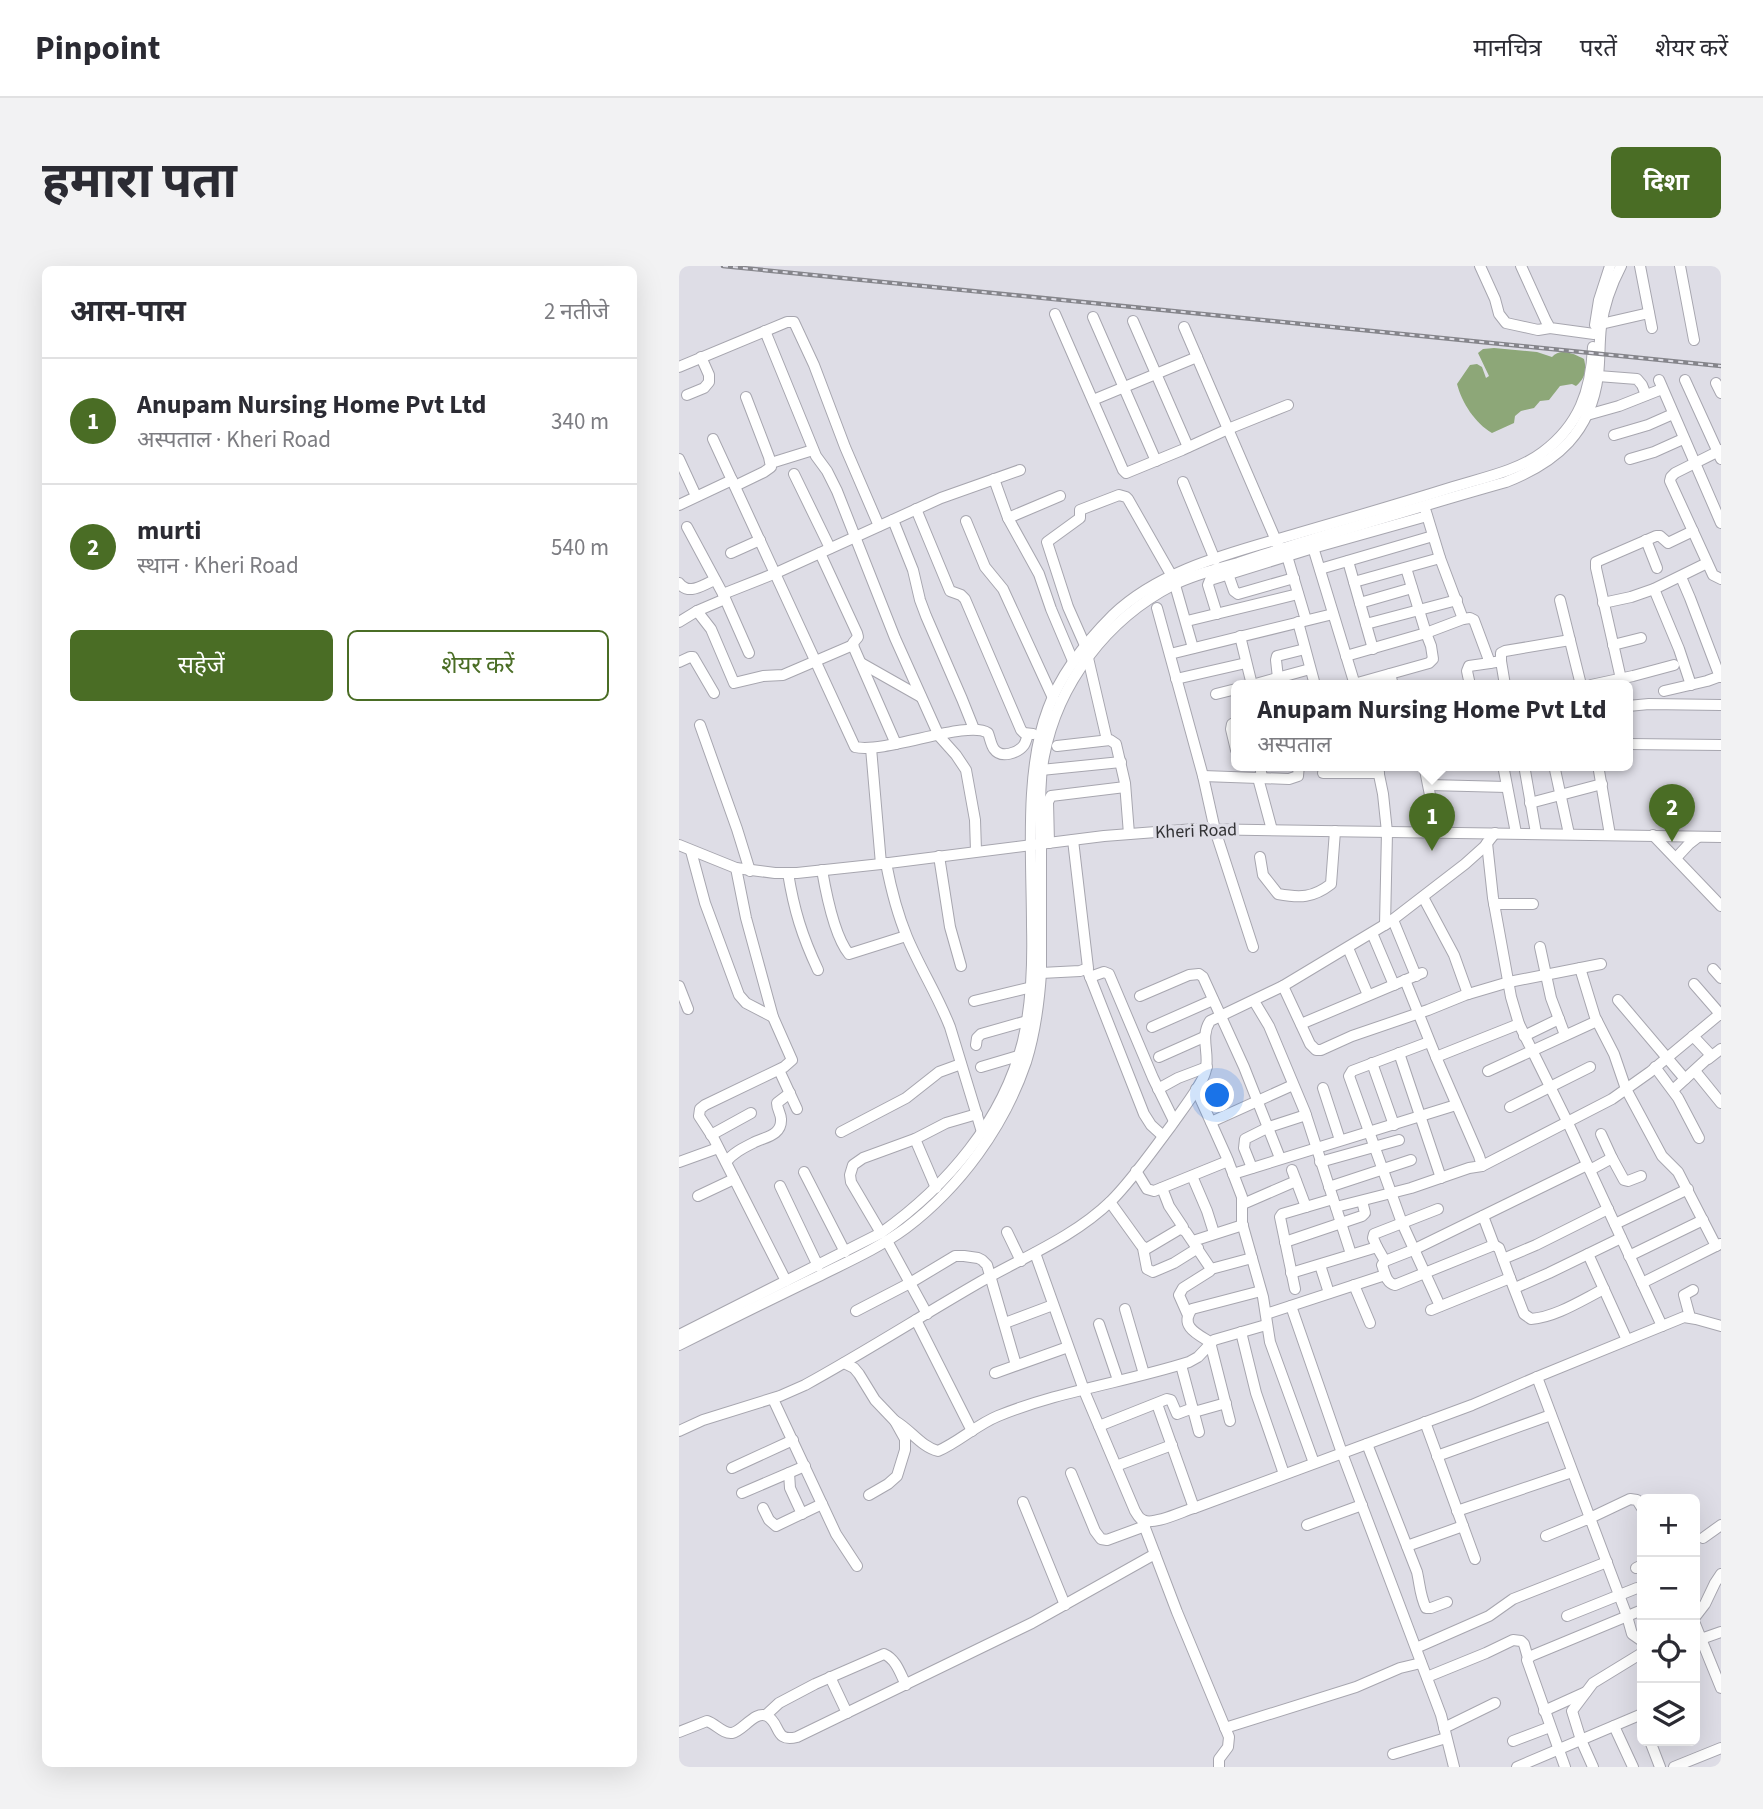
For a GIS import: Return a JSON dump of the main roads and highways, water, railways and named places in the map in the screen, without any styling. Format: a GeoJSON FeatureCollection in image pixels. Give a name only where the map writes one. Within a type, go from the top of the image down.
{"type":"FeatureCollection","features":[{"type":"Feature","properties":{"kind":"railway"},"geometry":{"type":"LineString","coordinates":[[723,266],[1721,366]]}},
{"type":"Feature","properties":{"kind":"place","name":"murti"},"geometry":{"type":"Point","coordinates":[1672,842]}},
{"type":"Feature","properties":{"kind":"place","name":"Anupam Nursing Home Pvt Ltd"},"geometry":{"type":"Point","coordinates":[1432,851]}}]}
